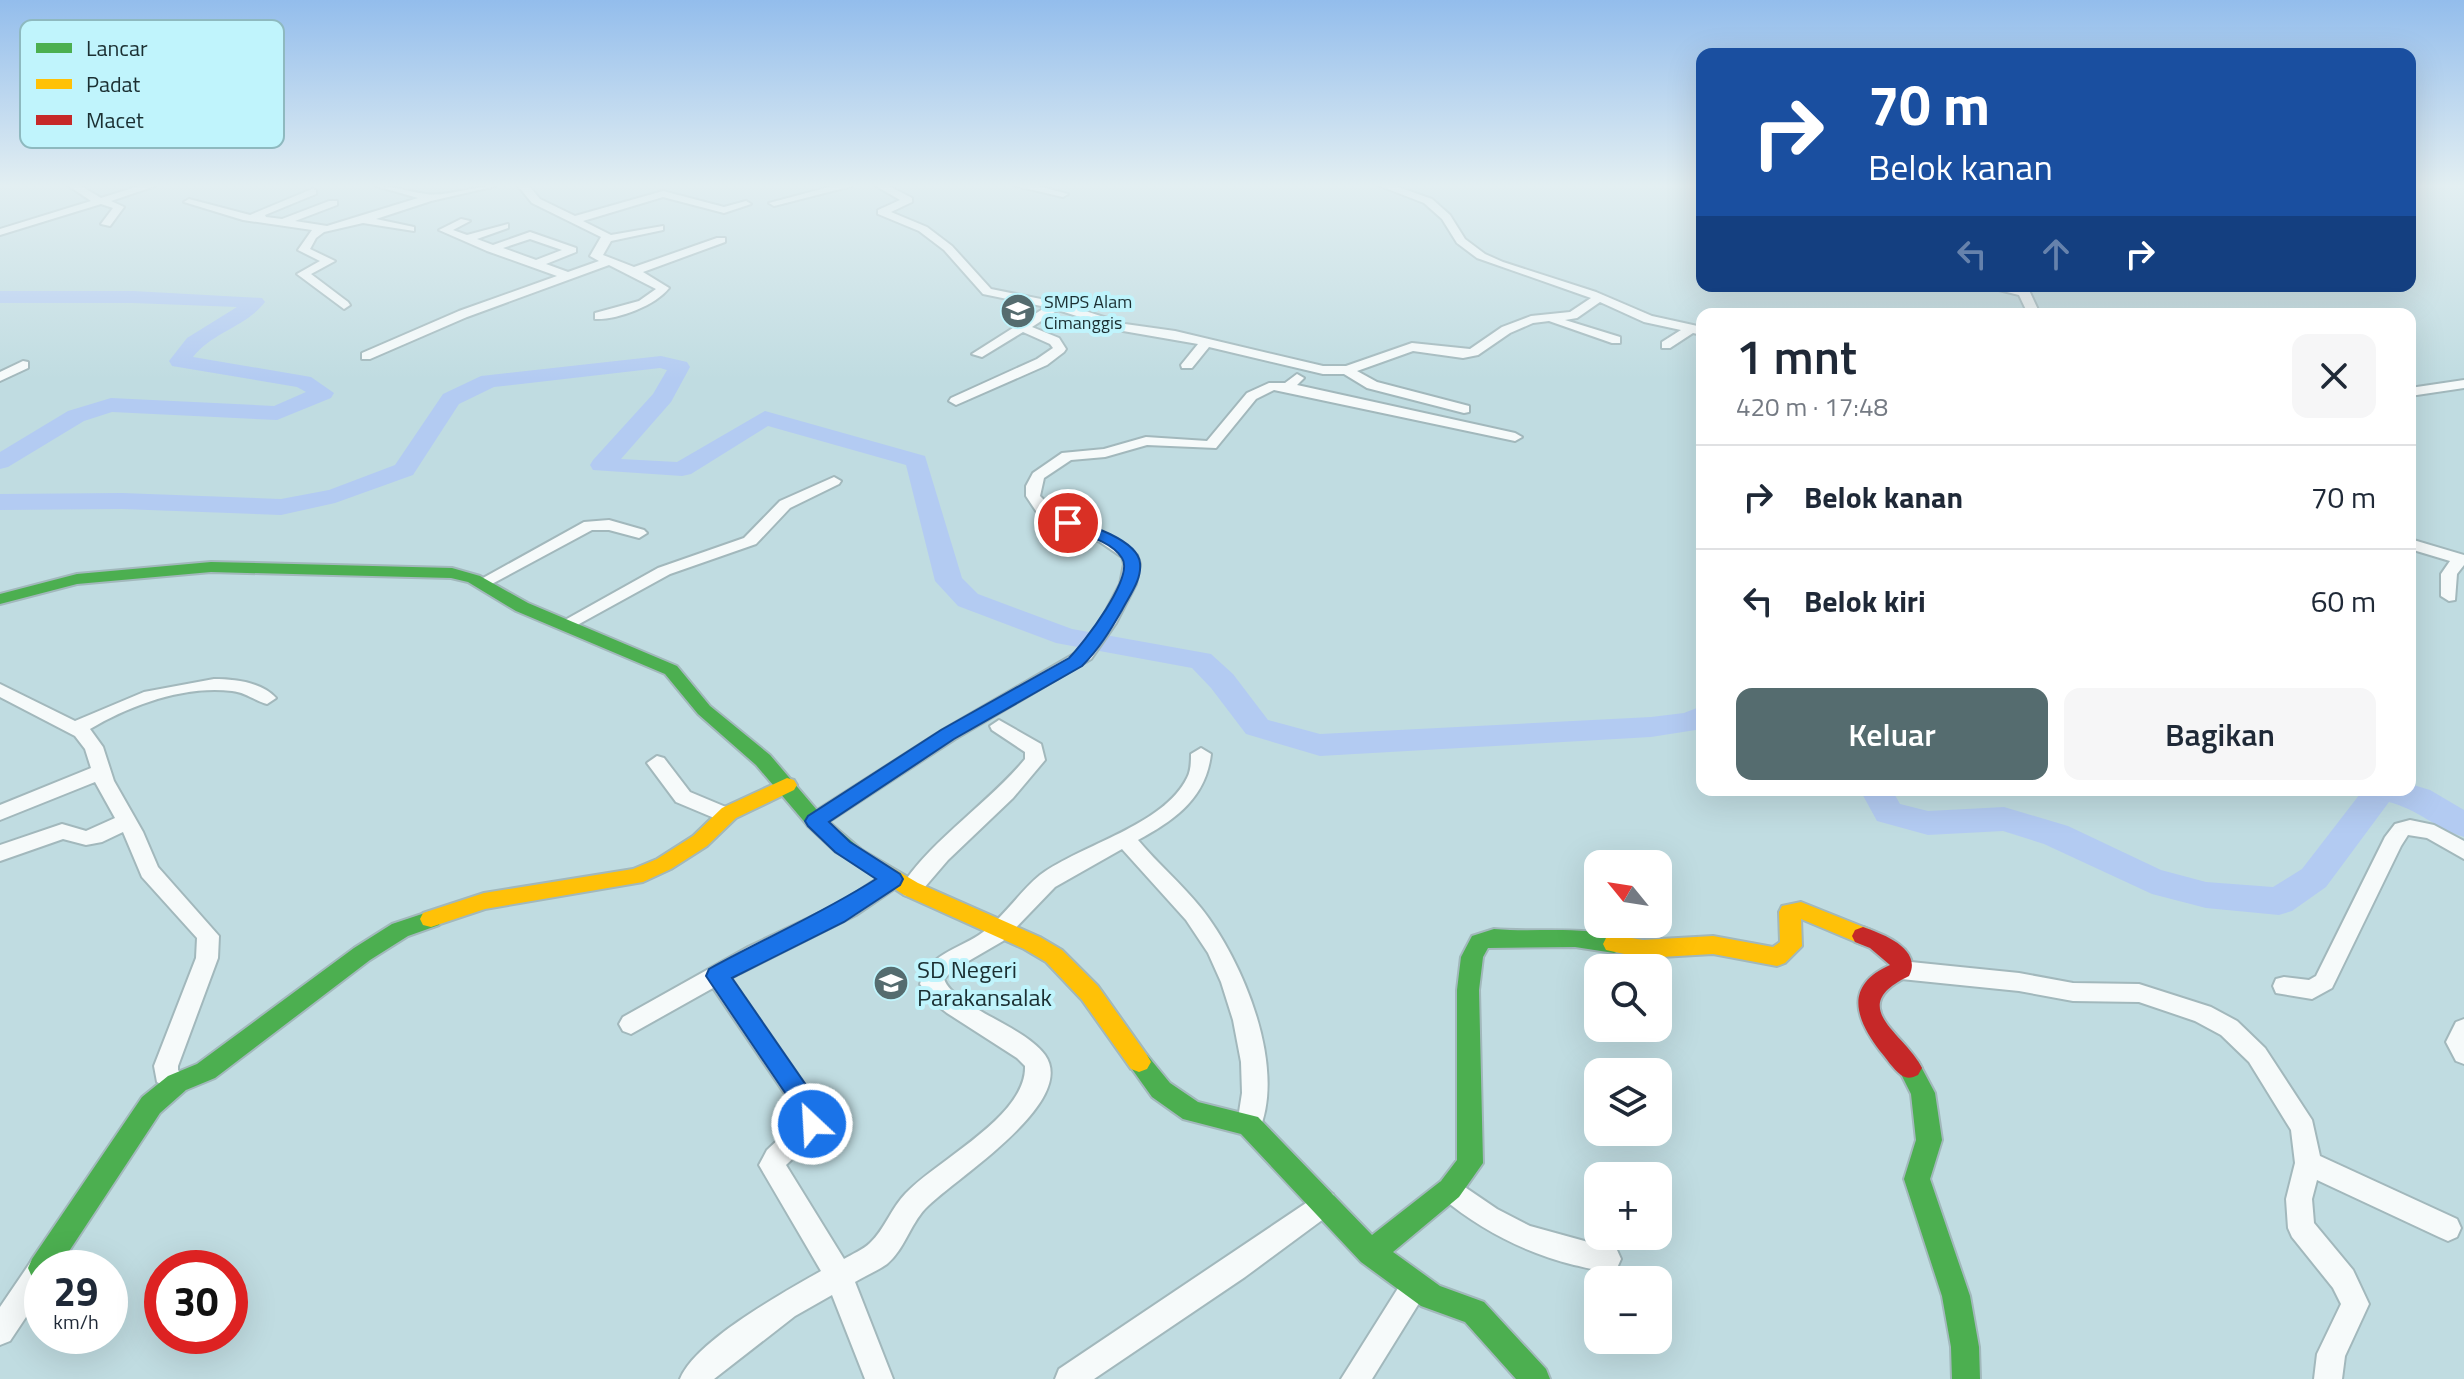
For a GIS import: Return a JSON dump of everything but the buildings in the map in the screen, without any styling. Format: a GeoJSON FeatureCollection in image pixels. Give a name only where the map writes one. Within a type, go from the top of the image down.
{"type":"FeatureCollection","features":[{"type":"Feature","properties":{"kind":"street"},"geometry":{"type":"LineString","coordinates":[[305,250],[329,261],[303,274],[344,305]]}},
{"type":"Feature","properties":{"kind":"street"},"geometry":{"type":"LineString","coordinates":[[495,250],[565,275]]}},
{"type":"Feature","properties":{"kind":"street"},"geometry":{"type":"LineString","coordinates":[[536,264],[571,250]]}},
{"type":"Feature","properties":{"kind":"street"},"geometry":{"type":"LineString","coordinates":[[597,250],[595,253],[609,261],[659,284],[662,291],[627,309],[599,316]]}},
{"type":"Feature","properties":{"kind":"street"},"geometry":{"type":"LineString","coordinates":[[634,271],[692,250]]}},
{"type":"Feature","properties":{"kind":"street"},"geometry":{"type":"LineString","coordinates":[[950,250],[981,288],[1007,298],[1057,306],[1123,327],[1206,342],[1308,368],[1347,370],[1412,347],[1463,354],[1474,352],[1522,324],[1573,315],[1600,297]]}},
{"type":"Feature","properties":{"kind":"street"},"geometry":{"type":"LineString","coordinates":[[1473,250],[1519,273],[1600,297],[1648,319],[1696,330]]}},
{"type":"Feature","properties":{"kind":"street"},"geometry":{"type":"LineString","coordinates":[[366,356],[565,275],[609,261]]}},
{"type":"Feature","properties":{"kind":"street"},"geometry":{"type":"LineString","coordinates":[[978,354],[1057,306]]}},
{"type":"Feature","properties":{"kind":"street"},"geometry":{"type":"LineString","coordinates":[[1553,320],[1616,340]]}},
{"type":"Feature","properties":{"kind":"street"},"geometry":{"type":"LineString","coordinates":[[956,401],[1042,362],[1060,349],[1059,343],[1022,327]]}},
{"type":"Feature","properties":{"kind":"street"},"geometry":{"type":"LineString","coordinates":[[1666,345],[1696,330]]}},
{"type":"Feature","properties":{"kind":"street"},"geometry":{"type":"LineString","coordinates":[[1187,365],[1206,342]]}},
{"type":"Feature","properties":{"kind":"street"},"geometry":{"type":"LineString","coordinates":[[0,377],[23,365]]}},
{"type":"Feature","properties":{"kind":"street"},"geometry":{"type":"LineString","coordinates":[[1288,387],[1308,368]]}},
{"type":"Feature","properties":{"kind":"street"},"geometry":{"type":"LineString","coordinates":[[1347,370],[1372,385],[1464,409]]}},
{"type":"Feature","properties":{"kind":"street"},"geometry":{"type":"LineString","coordinates":[[2416,391],[2464,384]]}},
{"type":"Feature","properties":{"kind":"street"},"geometry":{"type":"LineString","coordinates":[[815,821],[948,735],[1075,662],[1108,623],[1132,575],[1129,555],[1102,535],[1050,517],[1033,496],[1033,486],[1038,476],[1067,456],[1105,453],[1136,442],[1211,445],[1238,407],[1264,388],[1288,387],[1341,403],[1375,406],[1515,437]]}},
{"type":"Feature","properties":{"kind":"street"},"geometry":{"type":"LineString","coordinates":[[564,625],[664,571],[750,541],[782,506],[834,481]]}},
{"type":"Feature","properties":{"kind":"street"},"geometry":{"type":"LineString","coordinates":[[482,583],[589,525],[609,525],[639,533]]}},
{"type":"Feature","properties":{"kind":"street"},"geometry":{"type":"LineString","coordinates":[[2416,546],[2462,559],[2449,574],[2449,596]]}},
{"type":"Feature","properties":{"kind":"street"},"geometry":{"type":"LineString","coordinates":[[0,599],[77,579],[221,566],[443,572],[482,583],[522,607],[671,670],[704,710],[743,741],[787,785],[815,821],[843,847],[902,884],[1043,948],[1090,993],[1120,1039],[1169,1098],[1192,1111],[1249,1125],[1371,1253],[1415,1287],[1440,1301],[1474,1312],[1536,1379]]}},
{"type":"Feature","properties":{"kind":"street"},"geometry":{"type":"LineString","coordinates":[[75,729],[108,710],[211,685],[231,684],[267,698]]}},
{"type":"Feature","properties":{"kind":"street"},"geometry":{"type":"LineString","coordinates":[[0,690],[75,729],[91,742],[111,796],[127,821],[149,871],[205,930],[210,942],[198,984],[166,1066],[166,1075],[177,1083]]}},
{"type":"Feature","properties":{"kind":"street"},"geometry":{"type":"LineString","coordinates":[[631,1024],[769,946],[902,884],[938,855],[1005,795],[1035,760],[1034,749],[999,726]]}},
{"type":"Feature","properties":{"kind":"street"},"geometry":{"type":"LineString","coordinates":[[694,1379],[758,1324],[884,1249],[915,1201],[1001,1131],[1035,1086],[1039,1068],[1027,1051],[943,998],[931,984],[936,972],[1000,931],[1046,883],[1160,817],[1193,786],[1200,775],[1201,754]]}},
{"type":"Feature","properties":{"kind":"street"},"geometry":{"type":"LineString","coordinates":[[657,763],[683,797],[726,815]]}},
{"type":"Feature","properties":{"kind":"street"},"geometry":{"type":"LineString","coordinates":[[0,813],[102,771]]}},
{"type":"Feature","properties":{"kind":"street"},"geometry":{"type":"LineString","coordinates":[[54,1250],[138,1122],[157,1099],[177,1083],[206,1071],[393,933],[484,901],[636,876],[664,864],[712,833],[726,815],[787,785]]}},
{"type":"Feature","properties":{"kind":"street"},"geometry":{"type":"LineString","coordinates":[[0,853],[62,831],[86,838],[95,837],[127,821]]}},
{"type":"Feature","properties":{"kind":"street"},"geometry":{"type":"LineString","coordinates":[[2284,986],[2312,990],[2324,982],[2392,842],[2402,829],[2412,827],[2429,831],[2464,851]]}},
{"type":"Feature","properties":{"kind":"street"},"geometry":{"type":"LineString","coordinates":[[1126,839],[1189,909],[1235,980],[1244,1008],[1256,1076],[1256,1103],[1249,1125]]}},
{"type":"Feature","properties":{"kind":"street"},"geometry":{"type":"LineString","coordinates":[[1371,1253],[1450,1189],[1464,1173],[1471,1154],[1468,990],[1472,957],[1486,938],[1531,941],[1587,938],[1643,949],[1713,945],[1777,957],[1791,946],[1790,912],[1801,910],[1878,942],[1901,959],[1901,970]]}},
{"type":"Feature","properties":{"kind":"street"},"geometry":{"type":"LineString","coordinates":[[1973,1376],[1956,1296],[1917,1179],[1929,1140],[1923,1093],[1913,1071],[1882,1038],[1868,1005],[1874,985],[1901,970],[2019,982],[2073,992],[2139,993],[2218,1021],[2249,1044],[2303,1128],[2308,1163],[2299,1199],[2301,1228],[2343,1279],[2355,1304],[2331,1354],[2328,1379]]}},
{"type":"Feature","properties":{"kind":"street"},"geometry":{"type":"LineString","coordinates":[[717,976],[804,1101],[812,1124],[772,1165],[838,1275],[879,1379]]}},
{"type":"Feature","properties":{"kind":"street"},"geometry":{"type":"LineString","coordinates":[[2464,1029],[2458,1042],[2464,1054]]}},
{"type":"Feature","properties":{"kind":"street"},"geometry":{"type":"LineString","coordinates":[[2308,1163],[2448,1228]]}},
{"type":"Feature","properties":{"kind":"street"},"geometry":{"type":"LineString","coordinates":[[1450,1189],[1486,1219],[1513,1234],[1537,1243],[1607,1259]]}},
{"type":"Feature","properties":{"kind":"street"},"geometry":{"type":"LineString","coordinates":[[1069,1379],[1235,1268],[1324,1203]]}},
{"type":"Feature","properties":{"kind":"street"},"geometry":{"type":"LineString","coordinates":[[1355,1379],[1415,1287]]}},
{"type":"Feature","properties":{"kind":"street"},"geometry":{"type":"LineString","coordinates":[[0,1331],[24,1295]]}},
{"type":"Feature","properties":{"kind":"waterway"},"geometry":{"type":"LineString","coordinates":[[0,297],[133,297],[255,302],[194,342],[180,361],[303,382],[323,393],[277,413],[111,405],[76,416],[0,462]]}},
{"type":"Feature","properties":{"kind":"waterway"},"geometry":{"type":"LineString","coordinates":[[0,502],[122,501],[281,507],[335,496],[404,470],[451,399],[489,381],[661,362],[679,367],[663,397],[602,465],[682,469],[765,418],[917,461],[949,581],[968,600],[1066,637],[1201,660],[1222,681],[1257,727],[1320,745],[1651,727],[1696,719]]}},
{"type":"Feature","properties":{"kind":"waterway"},"geometry":{"type":"LineString","coordinates":[[1879,796],[1889,813],[1928,823],[2004,819],[2056,835],[2152,881],[2206,895],[2279,901],[2314,878],[2376,796]]}},
{"type":"Feature","properties":{"kind":"waterway"},"geometry":{"type":"LineString","coordinates":[[2410,796],[2464,825]]}},
{"type":"Feature","properties":{"kind":"traffic: fast"},"geometry":{"type":"LineString","coordinates":[[0,599],[77,579],[211,567],[452,573],[474,579],[522,607],[671,670],[704,710],[763,760],[815,821],[843,847],[860,857]]}},
{"type":"Feature","properties":{"kind":"traffic: fast"},"geometry":{"type":"LineString","coordinates":[[54,1250],[151,1105],[177,1083],[206,1071],[362,954],[400,930],[431,919]]}},
{"type":"Feature","properties":{"kind":"traffic: fast"},"geometry":{"type":"LineString","coordinates":[[1371,1253],[1450,1189],[1470,1163],[1468,990],[1472,957],[1480,942],[1494,938],[1531,941],[1575,938],[1614,944]]}},
{"type":"Feature","properties":{"kind":"traffic: fast"},"geometry":{"type":"LineString","coordinates":[[1139,1062],[1161,1090],[1192,1111],[1249,1125],[1371,1253],[1431,1296],[1474,1312],[1536,1379]]}},
{"type":"Feature","properties":{"kind":"traffic: fast"},"geometry":{"type":"LineString","coordinates":[[1910,1068],[1923,1093],[1929,1140],[1917,1179],[1956,1296],[1965,1347],[1966,1379]]}},
{"type":"Feature","properties":{"kind":"traffic: slow"},"geometry":{"type":"LineString","coordinates":[[431,919],[484,901],[636,876],[664,864],[700,841],[729,813],[787,785]]}},
{"type":"Feature","properties":{"kind":"traffic: slow"},"geometry":{"type":"LineString","coordinates":[[860,857],[911,889],[1032,943],[1054,956],[1090,993],[1139,1062]]}},
{"type":"Feature","properties":{"kind":"traffic: slow"},"geometry":{"type":"LineString","coordinates":[[1614,944],[1643,949],[1713,945],[1777,957],[1791,946],[1790,912],[1801,910],[1863,936]]}},
{"type":"Feature","properties":{"kind":"traffic: jam"},"geometry":{"type":"LineString","coordinates":[[1863,936],[1878,942],[1901,959],[1901,970],[1874,986],[1869,996],[1869,1007],[1878,1030],[1910,1068]]}},
{"type":"Feature","properties":{"kind":"place","name":"SMPS Alam Cimanggis"},"geometry":{"type":"Point","coordinates":[1018,311]}},
{"type":"Feature","properties":{"kind":"place","name":"SD Negeri Parakansalak"},"geometry":{"type":"Point","coordinates":[891,983]}},
{"type":"Feature","properties":{"kind":"route"},"geometry":{"type":"LineString","coordinates":[[812,1124],[804,1101],[717,976],[769,946],[836,916],[893,879],[843,847],[815,821],[948,735],[1085,655],[1108,623],[1132,575],[1132,564],[1121,546],[1102,535],[1068,523]]}}]}
